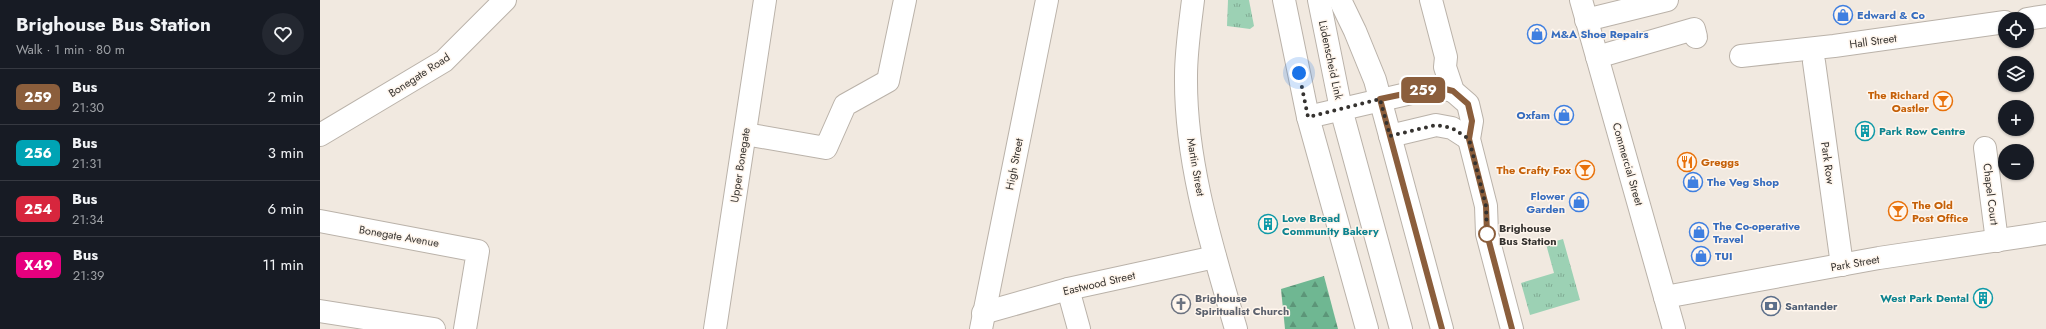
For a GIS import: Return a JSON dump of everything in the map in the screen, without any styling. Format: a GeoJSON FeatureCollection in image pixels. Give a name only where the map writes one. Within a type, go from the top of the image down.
{"type":"FeatureCollection","features":[{"type":"Feature","properties":{"kind":"street","name":"Bonegate Road"},"geometry":{"type":"LineString","coordinates":[[320,134],[444,62],[505,0]]}},
{"type":"Feature","properties":{"kind":"street","name":"Upper Bonegate"},"geometry":{"type":"LineString","coordinates":[[715,329],[765,0]]}},
{"type":"Feature","properties":{"kind":"street"},"geometry":{"type":"LineString","coordinates":[[745,134],[826,148],[845,105],[888,81],[905,0]]}},
{"type":"Feature","properties":{"kind":"street","name":"High Street"},"geometry":{"type":"LineString","coordinates":[[982,321],[1047,0]]}},
{"type":"Feature","properties":{"kind":"street","name":"Martin Street"},"geometry":{"type":"LineString","coordinates":[[1194,0],[1186,75],[1187,114],[1199,188],[1215,257],[1236,329]]}},
{"type":"Feature","properties":{"kind":"street"},"geometry":{"type":"LineString","coordinates":[[1284,0],[1308,117],[1367,329]]}},
{"type":"Feature","properties":{"kind":"street","name":"Lüdenscheid Link"},"geometry":{"type":"LineString","coordinates":[[1319,0],[1341,109],[1401,329]]}},
{"type":"Feature","properties":{"kind":"street"},"geometry":{"type":"LineString","coordinates":[[1340,0],[1355,31],[1380,99],[1442,329]]}},
{"type":"Feature","properties":{"kind":"street"},"geometry":{"type":"LineString","coordinates":[[1431,0],[1446,57],[1445,67],[1448,79],[1453,91],[1468,104],[1472,121],[1469,139],[1486,206],[1487,234],[1512,329]]}},
{"type":"Feature","properties":{"kind":"street"},"geometry":{"type":"LineString","coordinates":[[1584,10],[1667,0]]}},
{"type":"Feature","properties":{"kind":"street","name":"Commercial Street"},"geometry":{"type":"LineString","coordinates":[[1584,10],[1674,329]]}},
{"type":"Feature","properties":{"kind":"street"},"geometry":{"type":"LineString","coordinates":[[2034,18],[2046,16]]}},
{"type":"Feature","properties":{"kind":"street","name":"Hall Street"},"geometry":{"type":"LineString","coordinates":[[1741,56],[1834,46],[1998,23]]}},
{"type":"Feature","properties":{"kind":"street"},"geometry":{"type":"LineString","coordinates":[[1597,57],[1694,29],[1696,37]]}},
{"type":"Feature","properties":{"kind":"street","name":"Park Row"},"geometry":{"type":"LineString","coordinates":[[1814,62],[1842,264]]}},
{"type":"Feature","properties":{"kind":"street"},"geometry":{"type":"LineString","coordinates":[[1308,117],[1380,99],[1437,87],[1453,91]]}},
{"type":"Feature","properties":{"kind":"street"},"geometry":{"type":"LineString","coordinates":[[1390,136],[1436,125],[1452,128],[1469,139]]}},
{"type":"Feature","properties":{"kind":"street","name":"Chapel Court"},"geometry":{"type":"LineString","coordinates":[[1985,148],[1997,241]]}},
{"type":"Feature","properties":{"kind":"street","name":"Bonegate Avenue"},"geometry":{"type":"LineString","coordinates":[[320,222],[478,251],[465,329]]}},
{"type":"Feature","properties":{"kind":"street","name":"Park Street"},"geometry":{"type":"LineString","coordinates":[[1665,297],[1842,264],[2046,234]]}},
{"type":"Feature","properties":{"kind":"street","name":"Eastwood Street"},"geometry":{"type":"LineString","coordinates":[[982,321],[1068,289],[1215,257]]}},
{"type":"Feature","properties":{"kind":"street"},"geometry":{"type":"LineString","coordinates":[[1068,289],[1079,329]]}},
{"type":"Feature","properties":{"kind":"street"},"geometry":{"type":"LineString","coordinates":[[320,311],[434,329]]}},
{"type":"Feature","properties":{"kind":"green space"},"geometry":{"type":"Polygon","coordinates":[[[1228,0],[1249,0],[1254,26],[1250,29],[1227,26],[1228,0]]]}},
{"type":"Feature","properties":{"kind":"green space"},"geometry":{"type":"Polygon","coordinates":[[[1563,239],[1580,300],[1530,315],[1521,283],[1554,273],[1546,244],[1563,239]]]}},
{"type":"Feature","properties":{"kind":"green space"},"geometry":{"type":"Polygon","coordinates":[[[1324,276],[1338,329],[1285,329],[1281,289],[1324,276]]]}},
{"type":"Feature","properties":{"kind":"bus line","name":"259"},"geometry":{"type":"LineString","coordinates":[[1442,329],[1380,99],[1437,87],[1453,91],[1468,104],[1472,121],[1469,139],[1483,189],[1486,206],[1487,234],[1512,329]]}},
{"type":"Feature","properties":{"kind":"place","name":"Edward & Co"},"geometry":{"type":"Point","coordinates":[1843,15]}},
{"type":"Feature","properties":{"kind":"place","name":"M&A Shoe Repairs"},"geometry":{"type":"Point","coordinates":[1537,34]}},
{"type":"Feature","properties":{"kind":"place","name":"The Richard Oastler"},"geometry":{"type":"Point","coordinates":[1943,101]}},
{"type":"Feature","properties":{"kind":"place","name":"Oxfam"},"geometry":{"type":"Point","coordinates":[1564,115]}},
{"type":"Feature","properties":{"kind":"place","name":"Park Row Centre"},"geometry":{"type":"Point","coordinates":[1865,131]}},
{"type":"Feature","properties":{"kind":"place","name":"Greggs"},"geometry":{"type":"Point","coordinates":[1687,162]}},
{"type":"Feature","properties":{"kind":"place","name":"The Crafty Fox"},"geometry":{"type":"Point","coordinates":[1585,170]}},
{"type":"Feature","properties":{"kind":"place","name":"The Veg Shop"},"geometry":{"type":"Point","coordinates":[1693,182]}},
{"type":"Feature","properties":{"kind":"place","name":"Flower Garden"},"geometry":{"type":"Point","coordinates":[1579,202]}},
{"type":"Feature","properties":{"kind":"place","name":"The Old Post Office"},"geometry":{"type":"Point","coordinates":[1898,211]}},
{"type":"Feature","properties":{"kind":"place","name":"Love Bread Community Bakery"},"geometry":{"type":"Point","coordinates":[1268,224]}},
{"type":"Feature","properties":{"kind":"place","name":"The Co-operative Travel"},"geometry":{"type":"Point","coordinates":[1699,232]}},
{"type":"Feature","properties":{"kind":"place","name":"Brighouse Bus Station"},"geometry":{"type":"Point","coordinates":[1487,234]}},
{"type":"Feature","properties":{"kind":"place","name":"TUI"},"geometry":{"type":"Point","coordinates":[1701,256]}},
{"type":"Feature","properties":{"kind":"place","name":"West Park Dental"},"geometry":{"type":"Point","coordinates":[1983,298]}},
{"type":"Feature","properties":{"kind":"place","name":"Brighouse Spiritualist Church"},"geometry":{"type":"Point","coordinates":[1181,304]}},
{"type":"Feature","properties":{"kind":"place","name":"Santander"},"geometry":{"type":"Point","coordinates":[1771,306]}},
{"type":"Feature","properties":{"kind":"route"},"geometry":{"type":"LineString","coordinates":[[1299,73],[1308,117],[1380,99],[1390,136],[1436,125],[1452,128],[1469,139],[1483,189],[1486,206],[1487,234]]}}]}
